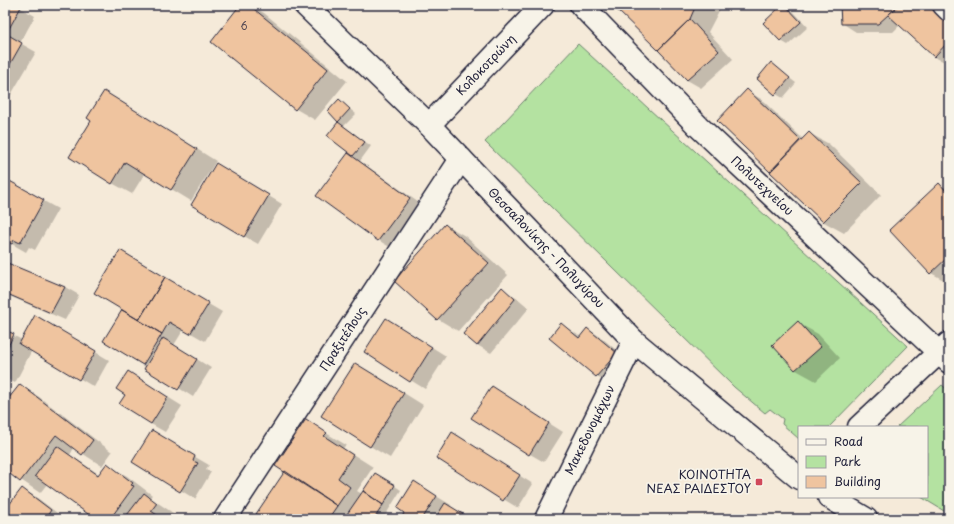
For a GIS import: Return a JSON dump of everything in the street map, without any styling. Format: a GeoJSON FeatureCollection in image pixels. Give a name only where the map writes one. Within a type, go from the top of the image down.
{"type":"FeatureCollection","features":[{"type":"Feature","properties":{"kind":"street","name":"Θεσσαλονίκης - Πολυγύρου"},"geometry":{"type":"LineString","coordinates":[[305,5],[429,125],[634,341],[798,477]]}},
{"type":"Feature","properties":{"kind":"street","name":"Κολοκοτρώνη"},"geometry":{"type":"LineString","coordinates":[[429,125],[543,5]]}},
{"type":"Feature","properties":{"kind":"street","name":"Πολυτεχνείου"},"geometry":{"type":"LineString","coordinates":[[581,5],[698,126],[946,353]]}},
{"type":"Feature","properties":{"kind":"street"},"geometry":{"type":"LineString","coordinates":[[944,5],[949,10]]}},
{"type":"Feature","properties":{"kind":"street","name":"Πραξιτέλους"},"geometry":{"type":"LineString","coordinates":[[225,519],[461,159]]}},
{"type":"Feature","properties":{"kind":"street","name":"Μακεδονομάχων"},"geometry":{"type":"LineString","coordinates":[[546,519],[634,341]]}},
{"type":"Feature","properties":{"kind":"street"},"geometry":{"type":"LineString","coordinates":[[860,426],[946,353]]}},
{"type":"Feature","properties":{"kind":"street"},"geometry":{"type":"LineString","coordinates":[[831,498],[866,519]]}},
{"type":"Feature","properties":{"kind":"green space"},"geometry":{"type":"Polygon","coordinates":[[[578,44],[908,346],[830,426],[798,426],[798,438],[782,424],[783,419],[770,409],[765,413],[734,387],[485,142],[578,44]]]}},
{"type":"Feature","properties":{"kind":"green space"},"geometry":{"type":"Polygon","coordinates":[[[942,385],[949,391],[949,514],[923,498],[928,498],[928,426],[898,426],[942,385]]]}},
{"type":"Feature","properties":{"kind":"building"},"geometry":{"type":"Polygon","coordinates":[[[5,5],[17,5],[21,7],[6,34],[5,5]]]}},
{"type":"Feature","properties":{"kind":"building"},"geometry":{"type":"Polygon","coordinates":[[[240,5],[249,5],[328,69],[295,110],[211,42],[240,5]]]}},
{"type":"Feature","properties":{"kind":"building"},"geometry":{"type":"Polygon","coordinates":[[[612,5],[696,5],[690,19],[658,50],[612,5]]]}},
{"type":"Feature","properties":{"kind":"building"},"geometry":{"type":"Polygon","coordinates":[[[782,5],[785,5],[801,22],[780,41],[763,23],[782,5]]]}},
{"type":"Feature","properties":{"kind":"building"},"geometry":{"type":"Polygon","coordinates":[[[840,5],[899,5],[878,24],[841,24],[840,5]]]}},
{"type":"Feature","properties":{"kind":"building"},"geometry":{"type":"Polygon","coordinates":[[[899,5],[934,5],[949,18],[949,41],[934,57],[888,15],[899,5]]]}},
{"type":"Feature","properties":{"kind":"building"},"geometry":{"type":"Polygon","coordinates":[[[690,19],[719,51],[687,80],[658,50],[690,19]]]}},
{"type":"Feature","properties":{"kind":"building"},"geometry":{"type":"Polygon","coordinates":[[[5,33],[22,43],[5,73],[5,33]]]}},
{"type":"Feature","properties":{"kind":"building"},"geometry":{"type":"Polygon","coordinates":[[[771,62],[790,78],[775,95],[757,79],[771,62]]]}},
{"type":"Feature","properties":{"kind":"building"},"geometry":{"type":"Polygon","coordinates":[[[747,89],[800,140],[770,172],[717,121],[747,89]]]}},
{"type":"Feature","properties":{"kind":"building"},"geometry":{"type":"Polygon","coordinates":[[[104,91],[197,149],[171,190],[125,162],[112,184],[69,157],[91,121],[87,118],[104,91]]]}},
{"type":"Feature","properties":{"kind":"building"},"geometry":{"type":"Polygon","coordinates":[[[339,99],[350,109],[338,122],[328,111],[339,99]]]}},
{"type":"Feature","properties":{"kind":"building"},"geometry":{"type":"Polygon","coordinates":[[[338,122],[365,142],[353,156],[327,136],[338,122]]]}},
{"type":"Feature","properties":{"kind":"building"},"geometry":{"type":"Polygon","coordinates":[[[809,132],[862,183],[823,222],[770,172],[809,132]]]}},
{"type":"Feature","properties":{"kind":"building"},"geometry":{"type":"Polygon","coordinates":[[[348,153],[410,198],[378,241],[316,196],[348,153]]]}},
{"type":"Feature","properties":{"kind":"building"},"geometry":{"type":"Polygon","coordinates":[[[216,163],[269,195],[244,237],[191,205],[216,163]]]}},
{"type":"Feature","properties":{"kind":"building"},"geometry":{"type":"Polygon","coordinates":[[[6,179],[44,200],[20,243],[14,240],[12,244],[5,241],[6,179]]]}},
{"type":"Feature","properties":{"kind":"building"},"geometry":{"type":"Polygon","coordinates":[[[939,183],[949,194],[949,256],[930,274],[889,230],[939,183]]]}},
{"type":"Feature","properties":{"kind":"building"},"geometry":{"type":"Polygon","coordinates":[[[445,224],[489,263],[437,320],[394,281],[445,224]]]}},
{"type":"Feature","properties":{"kind":"building"},"geometry":{"type":"Polygon","coordinates":[[[120,250],[165,277],[139,320],[94,293],[120,250]]]}},
{"type":"Feature","properties":{"kind":"building"},"geometry":{"type":"Polygon","coordinates":[[[5,262],[65,287],[51,313],[5,293],[5,262]]]}},
{"type":"Feature","properties":{"kind":"building"},"geometry":{"type":"Polygon","coordinates":[[[165,277],[209,303],[190,334],[169,322],[162,334],[139,320],[165,277]]]}},
{"type":"Feature","properties":{"kind":"building"},"geometry":{"type":"Polygon","coordinates":[[[502,287],[515,299],[477,346],[463,334],[502,287]]]}},
{"type":"Feature","properties":{"kind":"building"},"geometry":{"type":"Polygon","coordinates":[[[122,310],[162,334],[143,365],[103,341],[122,310]]]}},
{"type":"Feature","properties":{"kind":"building"},"geometry":{"type":"Polygon","coordinates":[[[35,315],[96,351],[79,380],[19,344],[35,315]]]}},
{"type":"Feature","properties":{"kind":"building"},"geometry":{"type":"Polygon","coordinates":[[[386,318],[432,347],[410,382],[364,352],[386,318]]]}},
{"type":"Feature","properties":{"kind":"building"},"geometry":{"type":"Polygon","coordinates":[[[798,321],[821,347],[795,370],[772,345],[798,321]]]}},
{"type":"Feature","properties":{"kind":"building"},"geometry":{"type":"Polygon","coordinates":[[[561,323],[579,338],[587,328],[617,353],[596,377],[549,338],[561,323]]]}},
{"type":"Feature","properties":{"kind":"building"},"geometry":{"type":"Polygon","coordinates":[[[5,330],[14,334],[5,353],[5,330]]]}},
{"type":"Feature","properties":{"kind":"building"},"geometry":{"type":"Polygon","coordinates":[[[163,338],[197,359],[178,390],[144,369],[163,338]]]}},
{"type":"Feature","properties":{"kind":"building"},"geometry":{"type":"Polygon","coordinates":[[[355,363],[404,393],[370,447],[321,416],[355,363]]]}},
{"type":"Feature","properties":{"kind":"building"},"geometry":{"type":"Polygon","coordinates":[[[128,371],[168,397],[151,424],[119,404],[125,395],[116,389],[128,371]]]}},
{"type":"Feature","properties":{"kind":"building"},"geometry":{"type":"Polygon","coordinates":[[[20,384],[93,440],[82,455],[56,435],[20,482],[5,470],[5,403],[20,384]]]}},
{"type":"Feature","properties":{"kind":"building"},"geometry":{"type":"Polygon","coordinates":[[[492,386],[549,423],[529,455],[471,418],[492,386]]]}},
{"type":"Feature","properties":{"kind":"building"},"geometry":{"type":"Polygon","coordinates":[[[306,419],[327,433],[324,436],[353,455],[338,478],[350,487],[337,506],[275,466],[306,419]]]}},
{"type":"Feature","properties":{"kind":"building"},"geometry":{"type":"Polygon","coordinates":[[[152,430],[195,456],[193,461],[198,463],[180,492],[132,462],[152,430]]]}},
{"type":"Feature","properties":{"kind":"building"},"geometry":{"type":"Polygon","coordinates":[[[452,432],[520,475],[503,501],[436,458],[452,432]]]}},
{"type":"Feature","properties":{"kind":"building"},"geometry":{"type":"Polygon","coordinates":[[[57,446],[98,475],[107,463],[133,483],[131,485],[134,486],[110,519],[95,519],[35,476],[57,446]]]}},
{"type":"Feature","properties":{"kind":"building"},"geometry":{"type":"Polygon","coordinates":[[[285,471],[337,506],[328,519],[263,519],[256,514],[285,471]]]}},
{"type":"Feature","properties":{"kind":"building"},"geometry":{"type":"Polygon","coordinates":[[[375,473],[395,485],[383,505],[363,491],[375,473]]]}},
{"type":"Feature","properties":{"kind":"building"},"geometry":{"type":"Polygon","coordinates":[[[414,481],[437,496],[422,519],[401,519],[404,513],[397,508],[414,481]]]}},
{"type":"Feature","properties":{"kind":"building"},"geometry":{"type":"Polygon","coordinates":[[[22,488],[51,510],[45,519],[5,519],[5,510],[22,488]]]}},
{"type":"Feature","properties":{"kind":"building"},"geometry":{"type":"Polygon","coordinates":[[[363,491],[383,505],[374,519],[349,519],[345,517],[363,491]]]}},
{"type":"Feature","properties":{"kind":"building"},"geometry":{"type":"Polygon","coordinates":[[[144,493],[157,503],[151,511],[163,519],[124,519],[144,493]]]}},
{"type":"Feature","properties":{"kind":"building"},"geometry":{"type":"Polygon","coordinates":[[[445,503],[471,519],[435,519],[445,503]]]}},
{"type":"Feature","properties":{"kind":"place","name":"ΚΟΙΝΟΤΗΤΑ ΝΕΑΣ ΡΑΙΔΕΣΤΟΥ"},"geometry":{"type":"Point","coordinates":[759,482]}}]}
